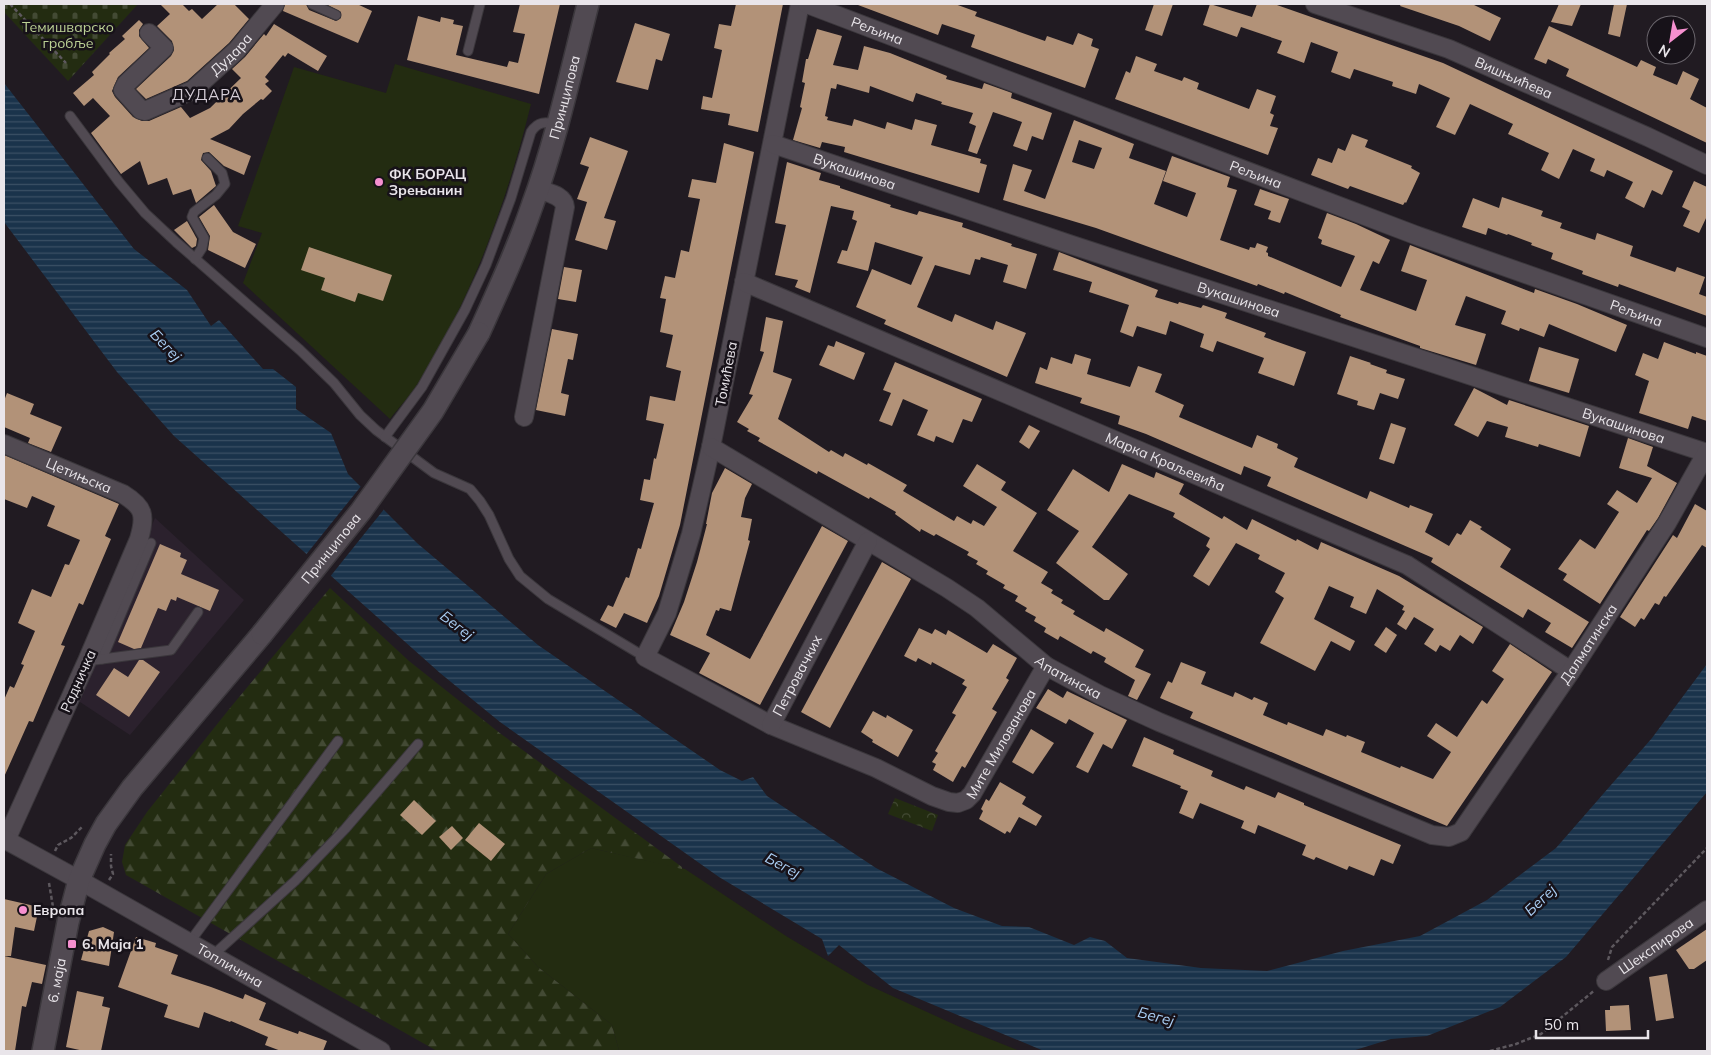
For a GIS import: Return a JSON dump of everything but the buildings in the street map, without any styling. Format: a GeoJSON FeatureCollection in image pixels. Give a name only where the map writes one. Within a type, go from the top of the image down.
{"type":"FeatureCollection","features":[{"type":"Feature","properties":{"kind":"street","name":"Дудара"},"geometry":{"type":"LineString","coordinates":[[149,33],[164,48],[126,84],[123,90],[141,110],[145,111],[193,90],[237,50],[275,4]]}},
{"type":"Feature","properties":{"kind":"street","name":"Принципова"},"geometry":{"type":"LineString","coordinates":[[79,880],[102,831],[118,806],[262,634],[361,511],[433,411],[479,333],[506,273],[538,189],[588,4]]}},
{"type":"Feature","properties":{"kind":"street","name":"Томићева"},"geometry":{"type":"LineString","coordinates":[[645,657],[667,613],[691,534],[711,447],[800,4]]}},
{"type":"Feature","properties":{"kind":"street","name":"Рељина"},"geometry":{"type":"LineString","coordinates":[[807,4],[1418,236],[1707,338]]}},
{"type":"Feature","properties":{"kind":"street","name":"Вишњићева"},"geometry":{"type":"LineString","coordinates":[[1315,4],[1449,49],[1707,165]]}},
{"type":"Feature","properties":{"kind":"street","name":"Вукашинова"},"geometry":{"type":"LineString","coordinates":[[773,144],[1097,254],[1707,452]]}},
{"type":"Feature","properties":{"kind":"street"},"geometry":{"type":"LineString","coordinates":[[524,417],[566,207],[561,198],[538,189]]}},
{"type":"Feature","properties":{"kind":"street","name":"Марка Краљевића"},"geometry":{"type":"LineString","coordinates":[[744,282],[1239,495],[1407,565],[1571,671]]}},
{"type":"Feature","properties":{"kind":"street","name":"Цетињска"},"geometry":{"type":"LineString","coordinates":[[4,444],[123,494],[136,502],[143,519]]}},
{"type":"Feature","properties":{"kind":"street","name":"Апатинска"},"geometry":{"type":"LineString","coordinates":[[711,447],[947,588],[984,614],[1046,666],[1126,708],[1432,835],[1449,836],[1461,832]]}},
{"type":"Feature","properties":{"kind":"street","name":"Далматинска"},"geometry":{"type":"LineString","coordinates":[[1461,832],[1571,671],[1667,523],[1707,452]]}},
{"type":"Feature","properties":{"kind":"street","name":"Радничка"},"geometry":{"type":"LineString","coordinates":[[79,880],[5,840],[95,660],[138,539],[143,519]]}},
{"type":"Feature","properties":{"kind":"street","name":"Петровачких"},"geometry":{"type":"LineString","coordinates":[[868,541],[771,725],[876,768],[941,799]]}},
{"type":"Feature","properties":{"kind":"street"},"geometry":{"type":"LineString","coordinates":[[645,657],[771,725]]}},
{"type":"Feature","properties":{"kind":"street","name":"Мите Милованова"},"geometry":{"type":"LineString","coordinates":[[941,799],[958,803],[969,797],[1046,666]]}},
{"type":"Feature","properties":{"kind":"street","name":"Топличина"},"geometry":{"type":"LineString","coordinates":[[79,880],[381,1051]]}},
{"type":"Feature","properties":{"kind":"street","name":"6. маја"},"geometry":{"type":"LineString","coordinates":[[43,1051],[68,922],[79,880]]}},
{"type":"Feature","properties":{"kind":"street","name":"Шекспирова"},"geometry":{"type":"LineString","coordinates":[[1606,981],[1707,910]]}},
{"type":"Feature","properties":{"kind":"lane"},"geometry":{"type":"LineString","coordinates":[[312,4],[336,14]]}},
{"type":"Feature","properties":{"kind":"lane"},"geometry":{"type":"LineString","coordinates":[[468,51],[480,4]]}},
{"type":"Feature","properties":{"kind":"lane"},"geometry":{"type":"LineString","coordinates":[[70,116],[119,182],[145,213],[300,350],[334,383],[360,415],[385,437],[434,473],[470,489],[489,515],[505,551],[520,576],[548,599],[645,657]]}},
{"type":"Feature","properties":{"kind":"lane"},"geometry":{"type":"LineString","coordinates":[[385,437],[422,387],[465,310],[486,264],[511,198],[531,132],[543,122],[557,124]]}},
{"type":"Feature","properties":{"kind":"lane"},"geometry":{"type":"LineString","coordinates":[[195,259],[202,248],[204,238],[192,217],[194,212],[216,195],[225,184],[222,173],[206,158]]}},
{"type":"Feature","properties":{"kind":"lane"},"geometry":{"type":"LineString","coordinates":[[95,660],[151,543]]}},
{"type":"Feature","properties":{"kind":"lane"},"geometry":{"type":"LineString","coordinates":[[95,660],[171,650],[198,612]]}},
{"type":"Feature","properties":{"kind":"lane"},"geometry":{"type":"LineString","coordinates":[[189,943],[338,741]]}},
{"type":"Feature","properties":{"kind":"lane"},"geometry":{"type":"LineString","coordinates":[[212,956],[296,881],[345,829],[418,744]]}},
{"type":"Feature","properties":{"kind":"path"},"geometry":{"type":"LineString","coordinates":[[10,4],[66,63]]}},
{"type":"Feature","properties":{"kind":"path"},"geometry":{"type":"LineString","coordinates":[[1490,1051],[1516,1044],[1541,1034],[1606,981],[1606,968],[1612,947],[1707,848]]}},
{"type":"Feature","properties":{"kind":"path"},"geometry":{"type":"LineString","coordinates":[[50,864],[49,888],[54,915]]}},
{"type":"Feature","properties":{"kind":"shaded area"},"geometry":{"type":"Polygon","coordinates":[[[155,518],[244,600],[130,735],[77,700],[155,518]]]}},
{"type":"Feature","properties":{"kind":"green space","name":"Темишварско гробље"},"geometry":{"type":"Polygon","coordinates":[[[4,4],[138,4],[68,81],[4,12],[4,4]]]}},
{"type":"Feature","properties":{"kind":"green space"},"geometry":{"type":"Polygon","coordinates":[[[395,64],[531,104],[499,213],[471,283],[437,351],[415,388],[390,419],[243,283],[262,233],[238,226],[294,67],[386,93],[395,64]]]}},
{"type":"Feature","properties":{"kind":"green space"},"geometry":{"type":"Polygon","coordinates":[[[330,588],[409,661],[501,734],[682,867],[682,869],[591,848],[546,874],[508,934],[538,967],[612,1025],[619,1051],[437,1051],[126,875],[122,862],[125,845],[147,812],[230,708],[330,588]]]}},
{"type":"Feature","properties":{"kind":"green space"},"geometry":{"type":"Polygon","coordinates":[[[895,798],[938,815],[932,831],[888,814],[895,798]]]}},
{"type":"Feature","properties":{"kind":"green space"},"geometry":{"type":"Polygon","coordinates":[[[591,848],[685,869],[786,936],[868,985],[962,1028],[1020,1051],[619,1051],[612,1025],[538,967],[508,934],[546,874],[591,848]]]}},
{"type":"Feature","properties":{"kind":"water","name":"Бегеј"},"geometry":{"type":"Polygon","coordinates":[[[4,83],[134,249],[187,290],[211,326],[219,320],[263,369],[273,369],[296,387],[296,409],[331,433],[348,474],[417,543],[538,645],[720,770],[742,781],[753,777],[767,796],[876,868],[954,908],[1002,926],[1029,927],[1074,945],[1090,937],[1105,941],[1127,958],[1201,968],[1267,971],[1343,951],[1420,936],[1487,900],[1556,848],[1652,738],[1707,664],[1707,792],[1566,957],[1500,1007],[1427,1036],[1391,1039],[1352,1051],[1044,1051],[893,988],[839,945],[828,956],[822,939],[719,877],[500,722],[440,673],[174,436],[117,372],[4,222],[4,83]]]}},
{"type":"Feature","properties":{"kind":"pier"},"geometry":{"type":"Polygon","coordinates":[[[362,485],[385,508],[329,578],[305,556],[362,485]]]}},
{"type":"Feature","properties":{"kind":"place","name":"ФК БОРАЦ Зрењанин"},"geometry":{"type":"Point","coordinates":[379,182]}},
{"type":"Feature","properties":{"kind":"place","name":"Европа"},"geometry":{"type":"Point","coordinates":[23,910]}},
{"type":"Feature","properties":{"kind":"place","name":"6. Маја 1"},"geometry":{"type":"Point","coordinates":[72,944]}},
{"type":"Feature","properties":{"kind":"district","name":"ДУДАРА"},"geometry":{"type":"Point","coordinates":[207,94]}}]}
